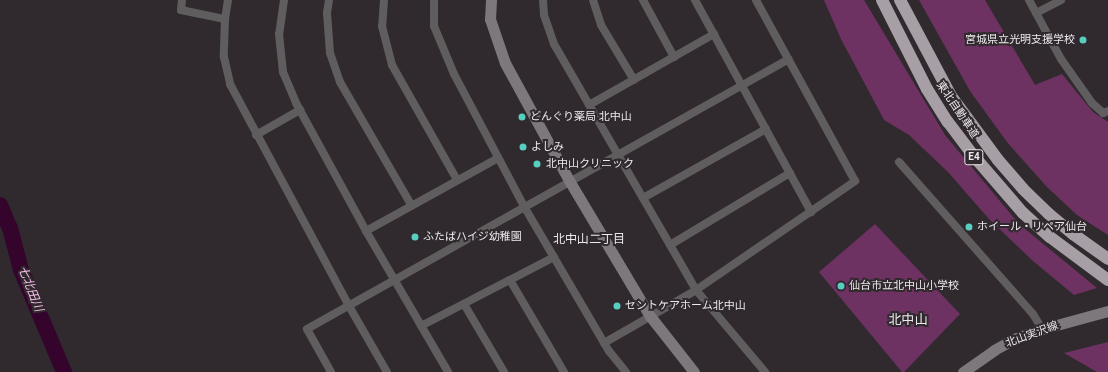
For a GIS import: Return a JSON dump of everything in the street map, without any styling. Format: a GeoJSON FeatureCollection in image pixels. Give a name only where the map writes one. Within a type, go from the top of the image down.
{"type":"FeatureCollection","features":[{"type":"Feature","properties":{"kind":"highway","name":"東北自動車道"},"geometry":{"type":"LineString","coordinates":[[882,0],[927,89],[972,154],[1018,207],[1050,238],[1108,280]]}},
{"type":"Feature","properties":{"kind":"highway","name":"東北自動車道"},"geometry":{"type":"LineString","coordinates":[[900,0],[951,96],[998,160],[1049,214],[1073,234],[1108,259]]}},
{"type":"Feature","properties":{"kind":"street"},"geometry":{"type":"LineString","coordinates":[[182,0],[181,10],[225,19]]}},
{"type":"Feature","properties":{"kind":"street"},"geometry":{"type":"LineString","coordinates":[[228,0],[225,19],[224,56],[230,84],[349,306],[387,372]]}},
{"type":"Feature","properties":{"kind":"street"},"geometry":{"type":"LineString","coordinates":[[284,0],[279,34],[283,72],[300,110],[366,231],[448,372]]}},
{"type":"Feature","properties":{"kind":"street"},"geometry":{"type":"LineString","coordinates":[[329,0],[327,13],[330,53],[340,82],[412,206]]}},
{"type":"Feature","properties":{"kind":"street"},"geometry":{"type":"LineString","coordinates":[[384,0],[382,26],[392,65],[457,180]]}},
{"type":"Feature","properties":{"kind":"street"},"geometry":{"type":"LineString","coordinates":[[434,0],[434,26],[454,74],[525,208],[604,343],[626,372]]}},
{"type":"Feature","properties":{"kind":"street"},"geometry":{"type":"LineString","coordinates":[[491,0],[490,20],[505,63],[570,182],[650,316],[694,372]]}},
{"type":"Feature","properties":{"kind":"street"},"geometry":{"type":"LineString","coordinates":[[543,0],[544,16],[554,44],[696,290],[765,372]]}},
{"type":"Feature","properties":{"kind":"street"},"geometry":{"type":"LineString","coordinates":[[593,0],[601,25],[634,80]]}},
{"type":"Feature","properties":{"kind":"street"},"geometry":{"type":"LineString","coordinates":[[643,0],[674,57]]}},
{"type":"Feature","properties":{"kind":"street"},"geometry":{"type":"LineString","coordinates":[[695,0],[811,212]]}},
{"type":"Feature","properties":{"kind":"street"},"geometry":{"type":"LineString","coordinates":[[604,343],[696,290],[855,181],[756,0]]}},
{"type":"Feature","properties":{"kind":"street"},"geometry":{"type":"LineString","coordinates":[[1029,0],[1061,59],[1092,103],[1103,113],[1108,111]]}},
{"type":"Feature","properties":{"kind":"street"},"geometry":{"type":"LineString","coordinates":[[1036,13],[1061,0]]}},
{"type":"Feature","properties":{"kind":"street"},"geometry":{"type":"LineString","coordinates":[[589,105],[714,34]]}},
{"type":"Feature","properties":{"kind":"street"},"geometry":{"type":"LineString","coordinates":[[331,372],[307,329],[789,59]]}},
{"type":"Feature","properties":{"kind":"street"},"geometry":{"type":"LineString","coordinates":[[256,135],[300,110]]}},
{"type":"Feature","properties":{"kind":"street"},"geometry":{"type":"LineString","coordinates":[[643,198],[766,129]]}},
{"type":"Feature","properties":{"kind":"street"},"geometry":{"type":"LineString","coordinates":[[366,231],[498,158]]}},
{"type":"Feature","properties":{"kind":"street"},"geometry":{"type":"LineString","coordinates":[[899,162],[1033,314],[1042,329]]}},
{"type":"Feature","properties":{"kind":"street"},"geometry":{"type":"LineString","coordinates":[[670,245],[790,173]]}},
{"type":"Feature","properties":{"kind":"street"},"geometry":{"type":"LineString","coordinates":[[421,326],[554,257]]}},
{"type":"Feature","properties":{"kind":"street"},"geometry":{"type":"LineString","coordinates":[[510,280],[564,372]]}},
{"type":"Feature","properties":{"kind":"street"},"geometry":{"type":"LineString","coordinates":[[464,304],[504,372]]}},
{"type":"Feature","properties":{"kind":"street","name":"北山実沢線"},"geometry":{"type":"LineString","coordinates":[[963,372],[994,350],[1014,339],[1042,329],[1108,311]]}},
{"type":"Feature","properties":{"kind":"shaded area"},"geometry":{"type":"Polygon","coordinates":[[[824,0],[864,0],[945,135],[1019,224],[1097,288],[1074,295],[1033,261],[989,219],[948,172],[909,135],[884,120],[841,39],[824,0]]]}},
{"type":"Feature","properties":{"kind":"shaded area"},"geometry":{"type":"Polygon","coordinates":[[[919,0],[985,0],[1035,85],[1062,74],[1093,112],[1108,122],[1108,235],[1077,215],[1047,187],[1007,142],[970,91],[919,0]]]}},
{"type":"Feature","properties":{"kind":"shaded area"},"geometry":{"type":"Polygon","coordinates":[[[875,224],[960,314],[904,372],[902,372],[819,272],[875,224]]]}},
{"type":"Feature","properties":{"kind":"shaded area"},"geometry":{"type":"Polygon","coordinates":[[[1108,342],[1108,372],[1097,372],[1064,353],[1108,342]]]}},
{"type":"Feature","properties":{"kind":"waterway","name":"七北田川"},"geometry":{"type":"LineString","coordinates":[[0,205],[10,228],[21,270],[64,372]]}},
{"type":"Feature","properties":{"kind":"place","name":"宮城県立光明支援学校"},"geometry":{"type":"Point","coordinates":[1083,40]}},
{"type":"Feature","properties":{"kind":"place","name":"どんぐり薬局 北中山"},"geometry":{"type":"Point","coordinates":[522,117]}},
{"type":"Feature","properties":{"kind":"place","name":"よしみ"},"geometry":{"type":"Point","coordinates":[523,147]}},
{"type":"Feature","properties":{"kind":"place","name":"北中山クリニック"},"geometry":{"type":"Point","coordinates":[537,164]}},
{"type":"Feature","properties":{"kind":"place","name":"ホイール・リペア仙台"},"geometry":{"type":"Point","coordinates":[969,227]}},
{"type":"Feature","properties":{"kind":"place","name":"ふたばハイジ幼稚園"},"geometry":{"type":"Point","coordinates":[415,237]}},
{"type":"Feature","properties":{"kind":"place","name":"仙台市立北中山小学校"},"geometry":{"type":"Point","coordinates":[841,286]}},
{"type":"Feature","properties":{"kind":"place","name":"セントケアホーム北中山"},"geometry":{"type":"Point","coordinates":[617,306]}},
{"type":"Feature","properties":{"kind":"district","name":"北中山二丁目"},"geometry":{"type":"Point","coordinates":[589,240]}},
{"type":"Feature","properties":{"kind":"district","name":"北中山"},"geometry":{"type":"Point","coordinates":[908,320]}}]}
